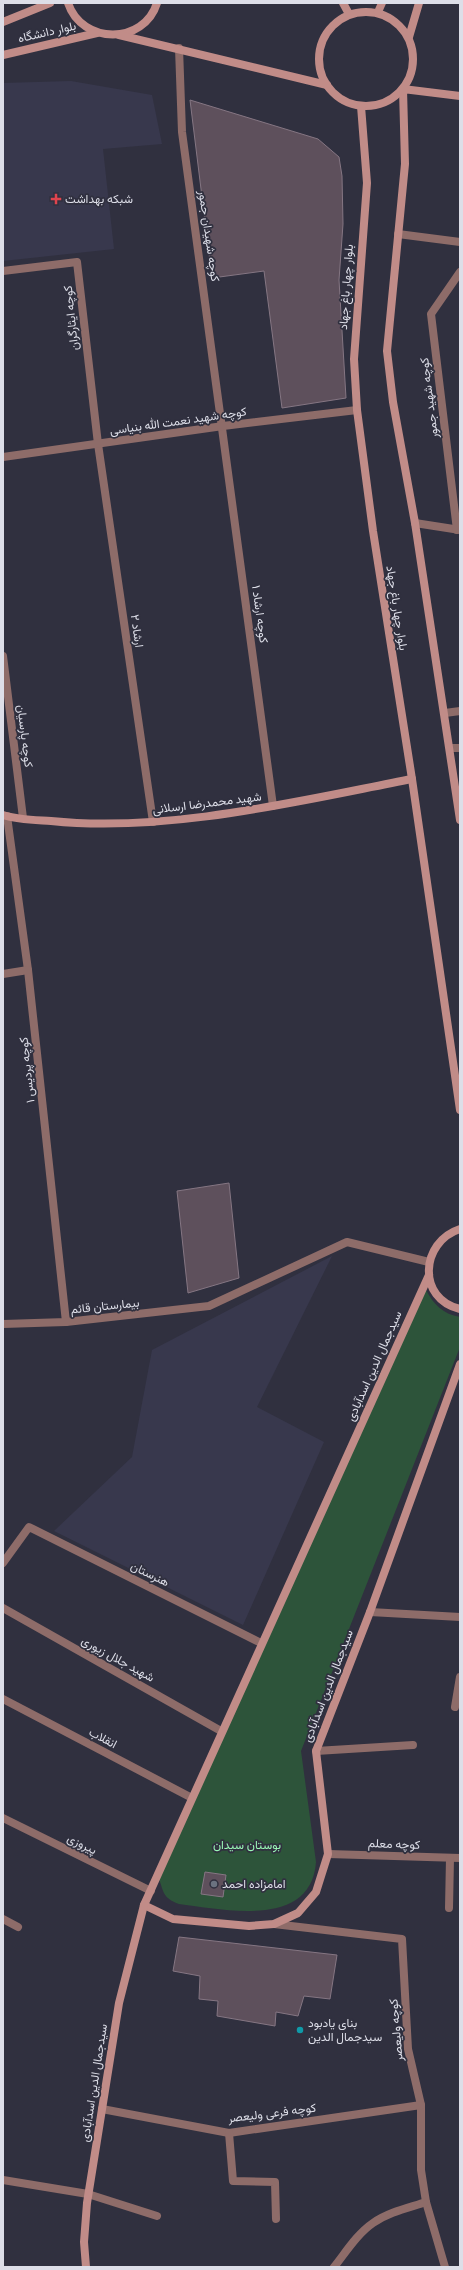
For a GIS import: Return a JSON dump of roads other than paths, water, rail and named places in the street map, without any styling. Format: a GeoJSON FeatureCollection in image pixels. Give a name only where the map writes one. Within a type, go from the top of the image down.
{"type":"FeatureCollection","features":[{"type":"Feature","properties":{"kind":"main road","name":"بلوار دانشگاه"},"geometry":{"type":"LineString","coordinates":[[3,22],[50,3]]}},
{"type":"Feature","properties":{"kind":"main road"},"geometry":{"type":"LineString","coordinates":[[68,3],[77,19],[97,33],[119,35],[179,48],[327,85]]}},
{"type":"Feature","properties":{"kind":"main road"},"geometry":{"type":"LineString","coordinates":[[119,35],[133,31],[146,23],[155,10],[157,3]]}},
{"type":"Feature","properties":{"kind":"main road"},"geometry":{"type":"LineString","coordinates":[[343,3],[349,14]]}},
{"type":"Feature","properties":{"kind":"main road"},"geometry":{"type":"LineString","coordinates":[[378,12],[382,3]]}},
{"type":"Feature","properties":{"kind":"main road"},"geometry":{"type":"LineString","coordinates":[[409,37],[418,3]]}},
{"type":"Feature","properties":{"kind":"main road"},"geometry":{"type":"LineString","coordinates":[[365,11],[378,12],[390,17],[400,25],[409,37],[413,52],[413,67],[408,81],[403,89],[387,102],[372,106],[361,106],[339,98],[327,85],[320,67],[319,51],[325,36],[335,23],[349,14],[365,11]]}},
{"type":"Feature","properties":{"kind":"main road","name":"بلوار دانشگاه"},"geometry":{"type":"LineString","coordinates":[[3,55],[97,33]]}},
{"type":"Feature","properties":{"kind":"main road"},"geometry":{"type":"LineString","coordinates":[[403,89],[460,96]]}},
{"type":"Feature","properties":{"kind":"main road"},"geometry":{"type":"LineString","coordinates":[[403,89],[404,164],[387,351],[393,402],[415,523],[460,820]]}},
{"type":"Feature","properties":{"kind":"main road","name":"بلوار چهار باغ جهاد"},"geometry":{"type":"LineString","coordinates":[[361,106],[366,183],[354,359],[357,410],[373,531],[412,778],[460,1110]]}},
{"type":"Feature","properties":{"kind":"main road","name":"شهید محمدرضا ارسلانی"},"geometry":{"type":"LineString","coordinates":[[5,816],[87,825],[153,822],[273,806],[412,778]]}},
{"type":"Feature","properties":{"kind":"main road"},"geometry":{"type":"LineString","coordinates":[[460,1228],[448,1234],[439,1241],[429,1262],[429,1275],[433,1288],[442,1300],[453,1307],[460,1309]]}},
{"type":"Feature","properties":{"kind":"main road","name":"سیدجمال الدین اسدآبادی"},"geometry":{"type":"LineString","coordinates":[[86,2267],[84,2242],[88,2194],[119,2003],[144,1905],[221,1731],[429,1275]]}},
{"type":"Feature","properties":{"kind":"main road","name":"سیدجمال الدین اسدآبادی"},"geometry":{"type":"LineString","coordinates":[[144,1905],[173,1918],[249,1926],[274,1924],[298,1913],[316,1892],[328,1854],[316,1751],[370,1612],[460,1364]]}},
{"type":"Feature","properties":{"kind":"street","name":"کوچه شهیدان جمور"},"geometry":{"type":"LineString","coordinates":[[179,48],[182,132],[223,426]]}},
{"type":"Feature","properties":{"kind":"street"},"geometry":{"type":"LineString","coordinates":[[398,234],[460,242]]}},
{"type":"Feature","properties":{"kind":"street","name":"کوچه ایثارگران"},"geometry":{"type":"LineString","coordinates":[[3,271],[77,262],[98,444]]}},
{"type":"Feature","properties":{"kind":"street","name":"کوچه شهید جمور"},"geometry":{"type":"LineString","coordinates":[[458,530],[431,314],[460,272]]}},
{"type":"Feature","properties":{"kind":"street","name":"کوچه شهید نعمت الله بنیاسی"},"geometry":{"type":"LineString","coordinates":[[3,457],[223,426],[357,410]]}},
{"type":"Feature","properties":{"kind":"street","name":"کوچه ارشاد ۱"},"geometry":{"type":"LineString","coordinates":[[223,426],[273,806]]}},
{"type":"Feature","properties":{"kind":"street","name":"ارشاد ۲"},"geometry":{"type":"LineString","coordinates":[[98,444],[153,822]]}},
{"type":"Feature","properties":{"kind":"street"},"geometry":{"type":"LineString","coordinates":[[415,523],[458,530]]}},
{"type":"Feature","properties":{"kind":"street","name":"کوچه پارسیان"},"geometry":{"type":"LineString","coordinates":[[3,656],[23,818]]}},
{"type":"Feature","properties":{"kind":"street"},"geometry":{"type":"LineString","coordinates":[[444,713],[460,711]]}},
{"type":"Feature","properties":{"kind":"street"},"geometry":{"type":"LineString","coordinates":[[450,748],[460,748]]}},
{"type":"Feature","properties":{"kind":"street","name":"کوچه پردیس ۱"},"geometry":{"type":"LineString","coordinates":[[5,816],[28,970],[66,1322]]}},
{"type":"Feature","properties":{"kind":"street"},"geometry":{"type":"LineString","coordinates":[[3,974],[28,970]]}},
{"type":"Feature","properties":{"kind":"street","name":"بیمارستان قائم"},"geometry":{"type":"LineString","coordinates":[[3,1324],[66,1322],[210,1306],[347,1242],[429,1262]]}},
{"type":"Feature","properties":{"kind":"street","name":"هنرستان"},"geometry":{"type":"LineString","coordinates":[[3,1564],[29,1527],[261,1643]]}},
{"type":"Feature","properties":{"kind":"street","name":"شهید جلال زیوری"},"geometry":{"type":"LineString","coordinates":[[3,1608],[221,1731]]}},
{"type":"Feature","properties":{"kind":"street"},"geometry":{"type":"LineString","coordinates":[[370,1612],[460,1617]]}},
{"type":"Feature","properties":{"kind":"street"},"geometry":{"type":"LineString","coordinates":[[455,1707],[460,1677]]}},
{"type":"Feature","properties":{"kind":"street","name":"انقلاب"},"geometry":{"type":"LineString","coordinates":[[3,1699],[192,1798]]}},
{"type":"Feature","properties":{"kind":"street"},"geometry":{"type":"LineString","coordinates":[[316,1751],[413,1745]]}},
{"type":"Feature","properties":{"kind":"street","name":"پیروزی"},"geometry":{"type":"LineString","coordinates":[[3,1818],[151,1891]]}},
{"type":"Feature","properties":{"kind":"street","name":"کوچه معلم"},"geometry":{"type":"LineString","coordinates":[[328,1854],[460,1858]]}},
{"type":"Feature","properties":{"kind":"street"},"geometry":{"type":"LineString","coordinates":[[449,1908],[450,1858]]}},
{"type":"Feature","properties":{"kind":"street"},"geometry":{"type":"LineString","coordinates":[[3,1919],[18,1927]]}},
{"type":"Feature","properties":{"kind":"street","name":"کوچه ولیعصر"},"geometry":{"type":"LineString","coordinates":[[274,1924],[402,1939],[408,2049],[421,2105],[421,2170],[426,2202],[445,2267]]}},
{"type":"Feature","properties":{"kind":"street","name":"کوچه فرعی ولیعصر"},"geometry":{"type":"LineString","coordinates":[[102,2109],[229,2132],[421,2105]]}},
{"type":"Feature","properties":{"kind":"street"},"geometry":{"type":"LineString","coordinates":[[229,2132],[233,2181],[275,2182],[276,2219]]}},
{"type":"Feature","properties":{"kind":"street"},"geometry":{"type":"LineString","coordinates":[[3,2180],[88,2194],[157,2216]]}},
{"type":"Feature","properties":{"kind":"street"},"geometry":{"type":"LineString","coordinates":[[334,2267],[356,2238],[373,2223],[392,2213],[426,2202]]}},
{"type":"Feature","properties":{"kind":"place","name":"شبکه بهداشت"},"geometry":{"type":"Point","coordinates":[56,199]}},
{"type":"Feature","properties":{"kind":"place","name":"امامزاده احمد"},"geometry":{"type":"Point","coordinates":[214,1884]}},
{"type":"Feature","properties":{"kind":"place","name":"بنای یادبود سیدجمال الدین"},"geometry":{"type":"Point","coordinates":[300,2030]}},
{"type":"Feature","properties":{"kind":"park label","name":"بوستان سیدان"},"geometry":{"type":"Point","coordinates":[247,1845]}}]}
